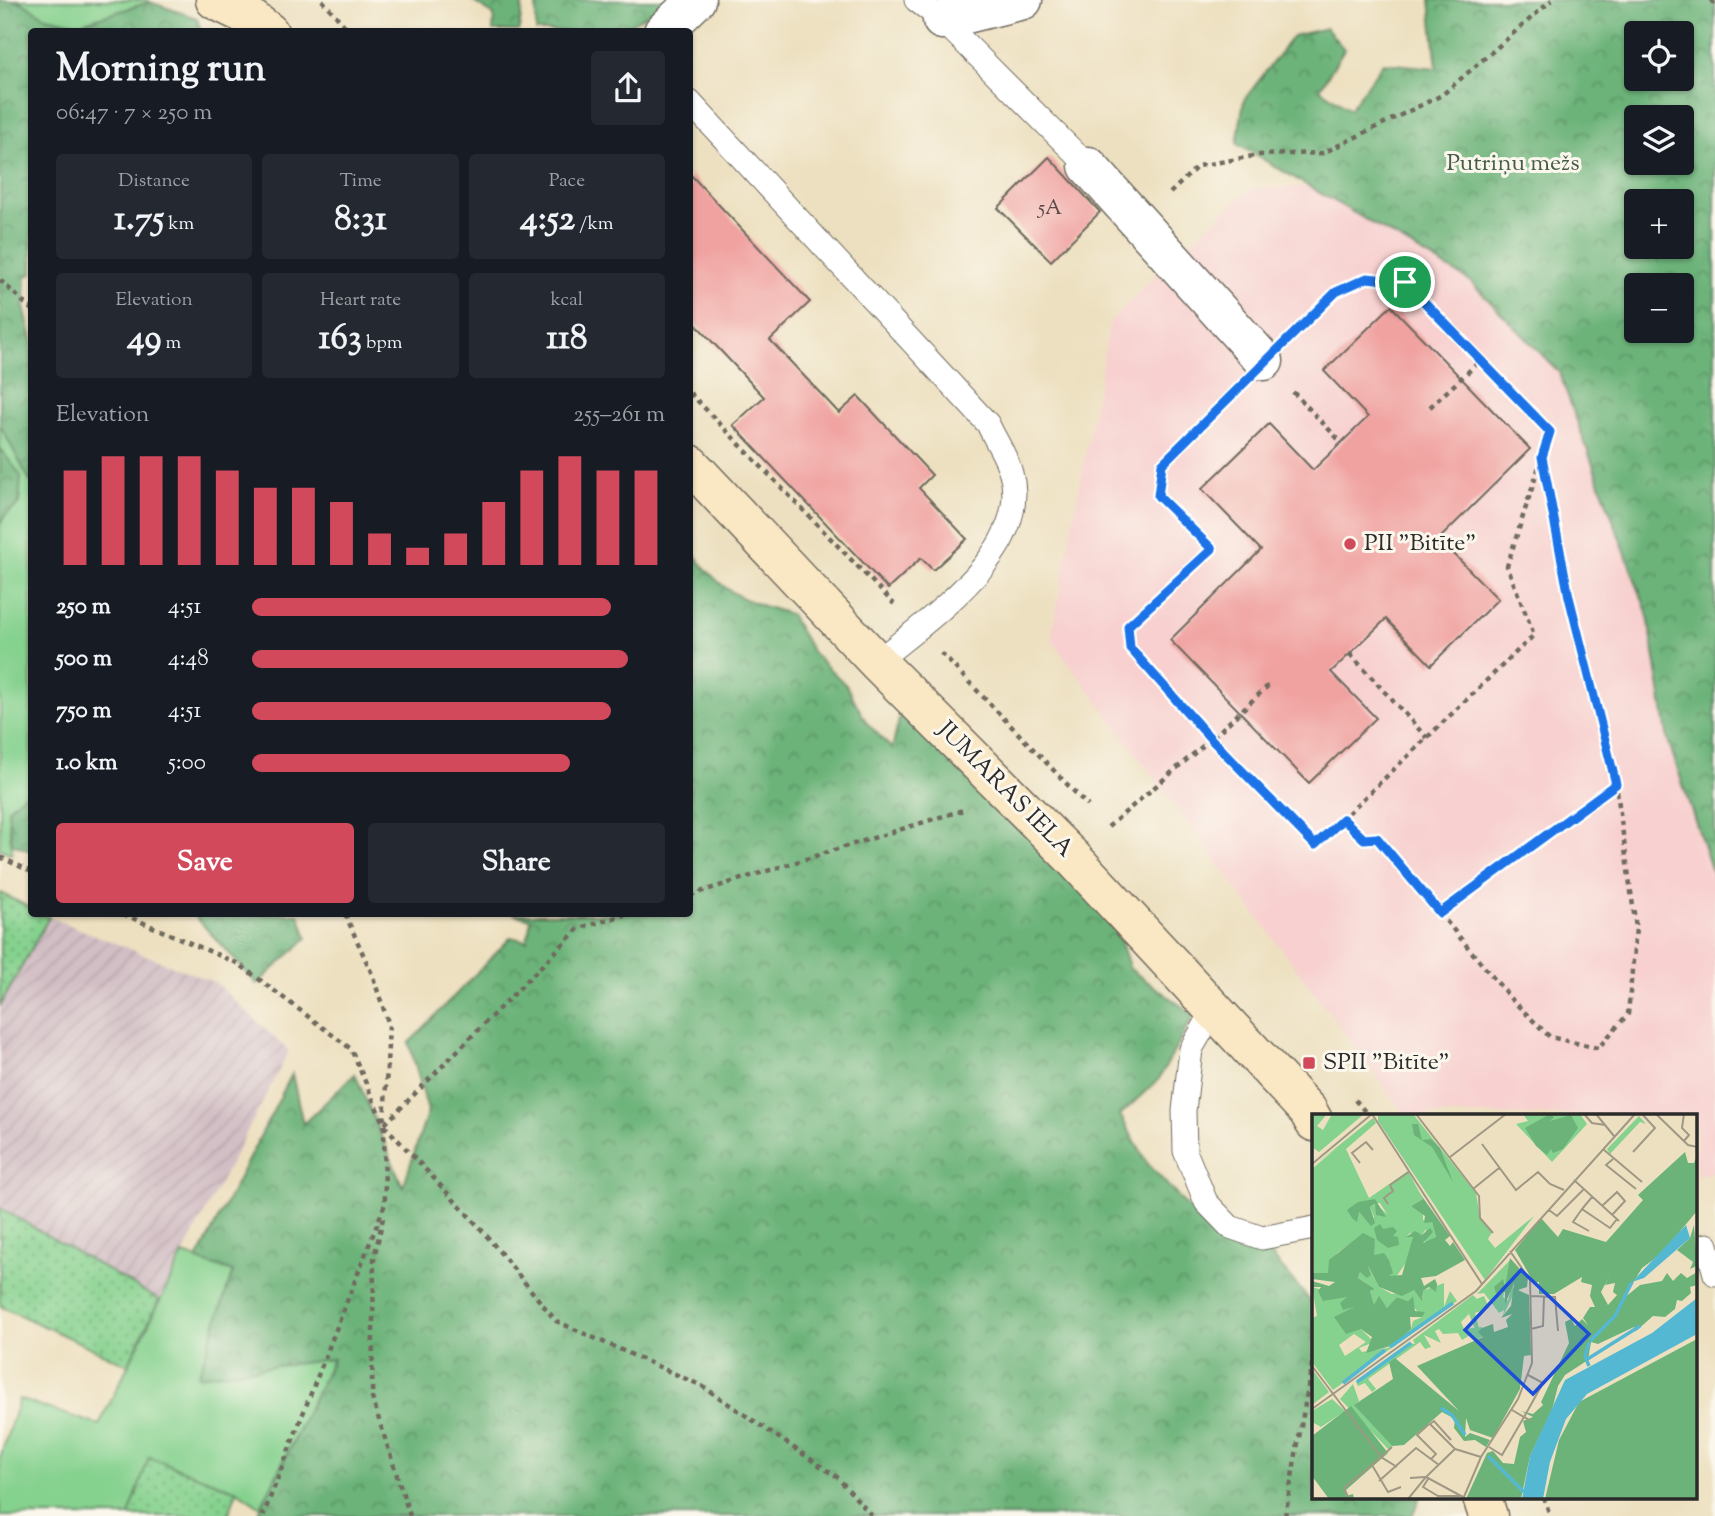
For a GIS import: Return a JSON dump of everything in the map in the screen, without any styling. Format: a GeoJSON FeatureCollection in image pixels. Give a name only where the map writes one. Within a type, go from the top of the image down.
{"type":"FeatureCollection","features":[{"type":"Feature","properties":{"kind":"street"},"geometry":{"type":"LineString","coordinates":[[215,0],[248,16],[264,28]]}},
{"type":"Feature","properties":{"kind":"street"},"geometry":{"type":"LineString","coordinates":[[667,28],[696,0]]}},
{"type":"Feature","properties":{"kind":"street"},"geometry":{"type":"LineString","coordinates":[[929,10],[1023,0]]}},
{"type":"Feature","properties":{"kind":"street"},"geometry":{"type":"LineString","coordinates":[[1088,166],[1264,361]]}},
{"type":"Feature","properties":{"kind":"street","name":"JUMARAS IELA"},"geometry":{"type":"LineString","coordinates":[[693,467],[877,662],[1072,857],[1312,1118]]}},
{"type":"Feature","properties":{"kind":"street"},"geometry":{"type":"LineString","coordinates":[[1482,1498],[1488,1516]]}},
{"type":"Feature","properties":{"kind":"lane"},"geometry":{"type":"LineString","coordinates":[[929,10],[1088,166]]}},
{"type":"Feature","properties":{"kind":"lane"},"geometry":{"type":"LineString","coordinates":[[693,105],[988,424],[1012,474],[1012,517],[1002,542],[970,582],[877,662]]}},
{"type":"Feature","properties":{"kind":"lane"},"geometry":{"type":"LineString","coordinates":[[1213,1010],[1191,1049],[1184,1111],[1185,1151],[1206,1202],[1230,1227],[1262,1238],[1312,1228]]}},
{"type":"Feature","properties":{"kind":"lane"},"geometry":{"type":"LineString","coordinates":[[1698,1247],[1707,1245],[1715,1274]]}},
{"type":"Feature","properties":{"kind":"path"},"geometry":{"type":"LineString","coordinates":[[322,0],[346,28]]}},
{"type":"Feature","properties":{"kind":"path"},"geometry":{"type":"LineString","coordinates":[[1139,223],[1198,166],[1259,155],[1323,153],[1442,96],[1552,0]]}},
{"type":"Feature","properties":{"kind":"path"},"geometry":{"type":"LineString","coordinates":[[1712,0],[1715,8]]}},
{"type":"Feature","properties":{"kind":"path"},"geometry":{"type":"LineString","coordinates":[[1367,278],[1405,282],[1481,360],[1550,432],[1507,566],[1534,635],[1315,845],[1211,739],[1130,648],[1128,626],[1212,549],[1158,496],[1162,464],[1336,292],[1367,278]]}},
{"type":"Feature","properties":{"kind":"path"},"geometry":{"type":"LineString","coordinates":[[0,280],[28,306]]}},
{"type":"Feature","properties":{"kind":"path"},"geometry":{"type":"LineString","coordinates":[[1430,407],[1481,360]]}},
{"type":"Feature","properties":{"kind":"path"},"geometry":{"type":"LineString","coordinates":[[1264,361],[1342,443]]}},
{"type":"Feature","properties":{"kind":"path"},"geometry":{"type":"LineString","coordinates":[[1343,819],[1364,839],[1377,838],[1511,999],[1550,1037],[1598,1048],[1628,1014],[1636,928],[1616,784],[1569,597],[1542,457]]}},
{"type":"Feature","properties":{"kind":"path"},"geometry":{"type":"LineString","coordinates":[[1350,654],[1427,738]]}},
{"type":"Feature","properties":{"kind":"path"},"geometry":{"type":"LineString","coordinates":[[1108,827],[1211,739],[1271,683]]}},
{"type":"Feature","properties":{"kind":"path"},"geometry":{"type":"LineString","coordinates":[[1440,913],[1616,784]]}},
{"type":"Feature","properties":{"kind":"path"},"geometry":{"type":"LineString","coordinates":[[693,894],[1010,795]]}},
{"type":"Feature","properties":{"kind":"path"},"geometry":{"type":"LineString","coordinates":[[0,858],[28,870]]}},
{"type":"Feature","properties":{"kind":"path"},"geometry":{"type":"LineString","coordinates":[[130,917],[239,964],[351,1049],[384,1125],[481,1229],[556,1321],[702,1386],[838,1477],[872,1516]]}},
{"type":"Feature","properties":{"kind":"path"},"geometry":{"type":"LineString","coordinates":[[346,917],[372,974],[389,1025],[384,1125],[386,1204],[374,1258],[372,1398],[410,1516]]}},
{"type":"Feature","properties":{"kind":"path"},"geometry":{"type":"LineString","coordinates":[[384,1125],[579,928],[618,917]]}},
{"type":"Feature","properties":{"kind":"path"},"geometry":{"type":"LineString","coordinates":[[263,1516],[386,1204]]}},
{"type":"Feature","properties":{"kind":"path"},"geometry":{"type":"LineString","coordinates":[[1285,1516],[1312,1364]]}},
{"type":"Feature","properties":{"kind":"path"},"geometry":{"type":"LineString","coordinates":[[1544,1498],[1550,1516]]}},
{"type":"Feature","properties":{"kind":"shaded area"},"geometry":{"type":"Polygon","coordinates":[[[1364,183],[1624,324],[1624,343],[1639,343],[1715,686],[1715,1171],[1698,1176],[1698,1114],[1404,1114],[1051,639],[1110,322],[1171,259],[1249,189],[1364,183]]]}},
{"type":"Feature","properties":{"kind":"shaded area"},"geometry":{"type":"Polygon","coordinates":[[[49,917],[216,983],[289,1051],[159,1300],[0,1208],[0,1006],[49,917]]]}},
{"type":"Feature","properties":{"kind":"green space"},"geometry":{"type":"Polygon","coordinates":[[[0,0],[21,2],[46,17],[78,24],[150,2],[197,18],[200,28],[28,28],[28,275],[25,311],[28,323],[28,477],[0,425],[0,0]]]}},
{"type":"Feature","properties":{"kind":"green space"},"geometry":{"type":"Polygon","coordinates":[[[14,0],[150,2],[78,24],[46,17],[14,0]]]}},
{"type":"Feature","properties":{"kind":"green space"},"geometry":{"type":"Polygon","coordinates":[[[471,0],[523,0],[519,28],[493,28],[494,15],[471,0]]]}},
{"type":"Feature","properties":{"kind":"green space"},"geometry":{"type":"Polygon","coordinates":[[[536,0],[672,0],[624,28],[536,28],[536,0]]]}},
{"type":"Feature","properties":{"kind":"green space","name":"Putriņu mežs"},"geometry":{"type":"Polygon","coordinates":[[[1430,0],[1715,0],[1715,880],[1668,740],[1648,615],[1559,372],[1470,281],[1237,144],[1244,100],[1293,36],[1326,28],[1344,49],[1320,89],[1350,109],[1383,63],[1437,68],[1430,0]]]}},
{"type":"Feature","properties":{"kind":"green space"},"geometry":{"type":"Polygon","coordinates":[[[0,425],[28,451],[28,791],[8,809],[12,854],[0,849],[0,425]]]}},
{"type":"Feature","properties":{"kind":"green space"},"geometry":{"type":"Polygon","coordinates":[[[0,448],[21,476],[19,504],[4,517],[0,525],[0,448]]]}},
{"type":"Feature","properties":{"kind":"green space"},"geometry":{"type":"Polygon","coordinates":[[[693,553],[712,576],[732,592],[757,604],[790,614],[813,653],[846,685],[867,723],[892,749],[901,711],[934,732],[959,772],[1031,814],[1042,855],[1084,862],[1118,934],[1130,969],[1194,1015],[1159,1079],[1120,1115],[1147,1163],[1215,1237],[1271,1255],[1312,1303],[1312,1498],[1420,1498],[1412,1516],[257,1516],[333,1359],[198,1376],[233,1272],[197,1260],[292,1074],[303,1124],[355,1074],[403,1187],[428,1111],[409,1043],[511,937],[527,941],[531,919],[524,917],[693,917],[693,553]]]}},
{"type":"Feature","properties":{"kind":"green space"},"geometry":{"type":"Polygon","coordinates":[[[28,791],[28,850],[12,844],[8,809],[28,791]]]}},
{"type":"Feature","properties":{"kind":"green space"},"geometry":{"type":"Polygon","coordinates":[[[0,893],[28,907],[28,917],[49,917],[0,1006],[0,893]]]}},
{"type":"Feature","properties":{"kind":"green space"},"geometry":{"type":"Polygon","coordinates":[[[196,917],[300,917],[307,938],[257,984],[196,917]]]}},
{"type":"Feature","properties":{"kind":"green space"},"geometry":{"type":"Polygon","coordinates":[[[0,1208],[159,1300],[128,1365],[0,1306],[0,1208]]]}},
{"type":"Feature","properties":{"kind":"green space"},"geometry":{"type":"Polygon","coordinates":[[[183,1254],[233,1271],[199,1375],[333,1358],[261,1507],[237,1491],[150,1457],[129,1516],[0,1516],[0,1458],[19,1399],[99,1425],[183,1254]]]}},
{"type":"Feature","properties":{"kind":"green space"},"geometry":{"type":"Polygon","coordinates":[[[149,1457],[237,1491],[228,1516],[129,1516],[149,1457]]]}},
{"type":"Feature","properties":{"kind":"building"},"geometry":{"type":"Polygon","coordinates":[[[1049,157],[1100,212],[1051,261],[998,208],[1049,157]]]}},
{"type":"Feature","properties":{"kind":"building"},"geometry":{"type":"Polygon","coordinates":[[[693,177],[810,302],[770,340],[839,413],[858,396],[932,475],[919,488],[967,539],[933,570],[921,558],[888,589],[733,425],[764,397],[693,321],[693,177]]]}},
{"type":"Feature","properties":{"kind":"building","name":"PII \"Bitīte\""},"geometry":{"type":"Polygon","coordinates":[[[1391,306],[1530,449],[1439,539],[1498,599],[1431,665],[1386,619],[1331,672],[1376,718],[1309,783],[1170,640],[1261,550],[1202,489],[1269,424],[1313,470],[1368,417],[1324,371],[1391,306]]]}},
{"type":"Feature","properties":{"kind":"place","name":"PII \"Bitīte\""},"geometry":{"type":"Point","coordinates":[1350,544]}},
{"type":"Feature","properties":{"kind":"place","name":"SPII \"Bitīte\""},"geometry":{"type":"Point","coordinates":[1309,1063]}},
{"type":"Feature","properties":{"kind":"route"},"geometry":{"type":"LineString","coordinates":[[1367,278],[1405,282],[1550,432],[1542,457],[1569,597],[1616,784],[1440,913],[1377,838],[1364,839],[1343,819],[1315,845],[1211,739],[1130,648],[1128,626],[1212,549],[1158,496],[1162,464],[1336,292],[1367,278]]}}]}
